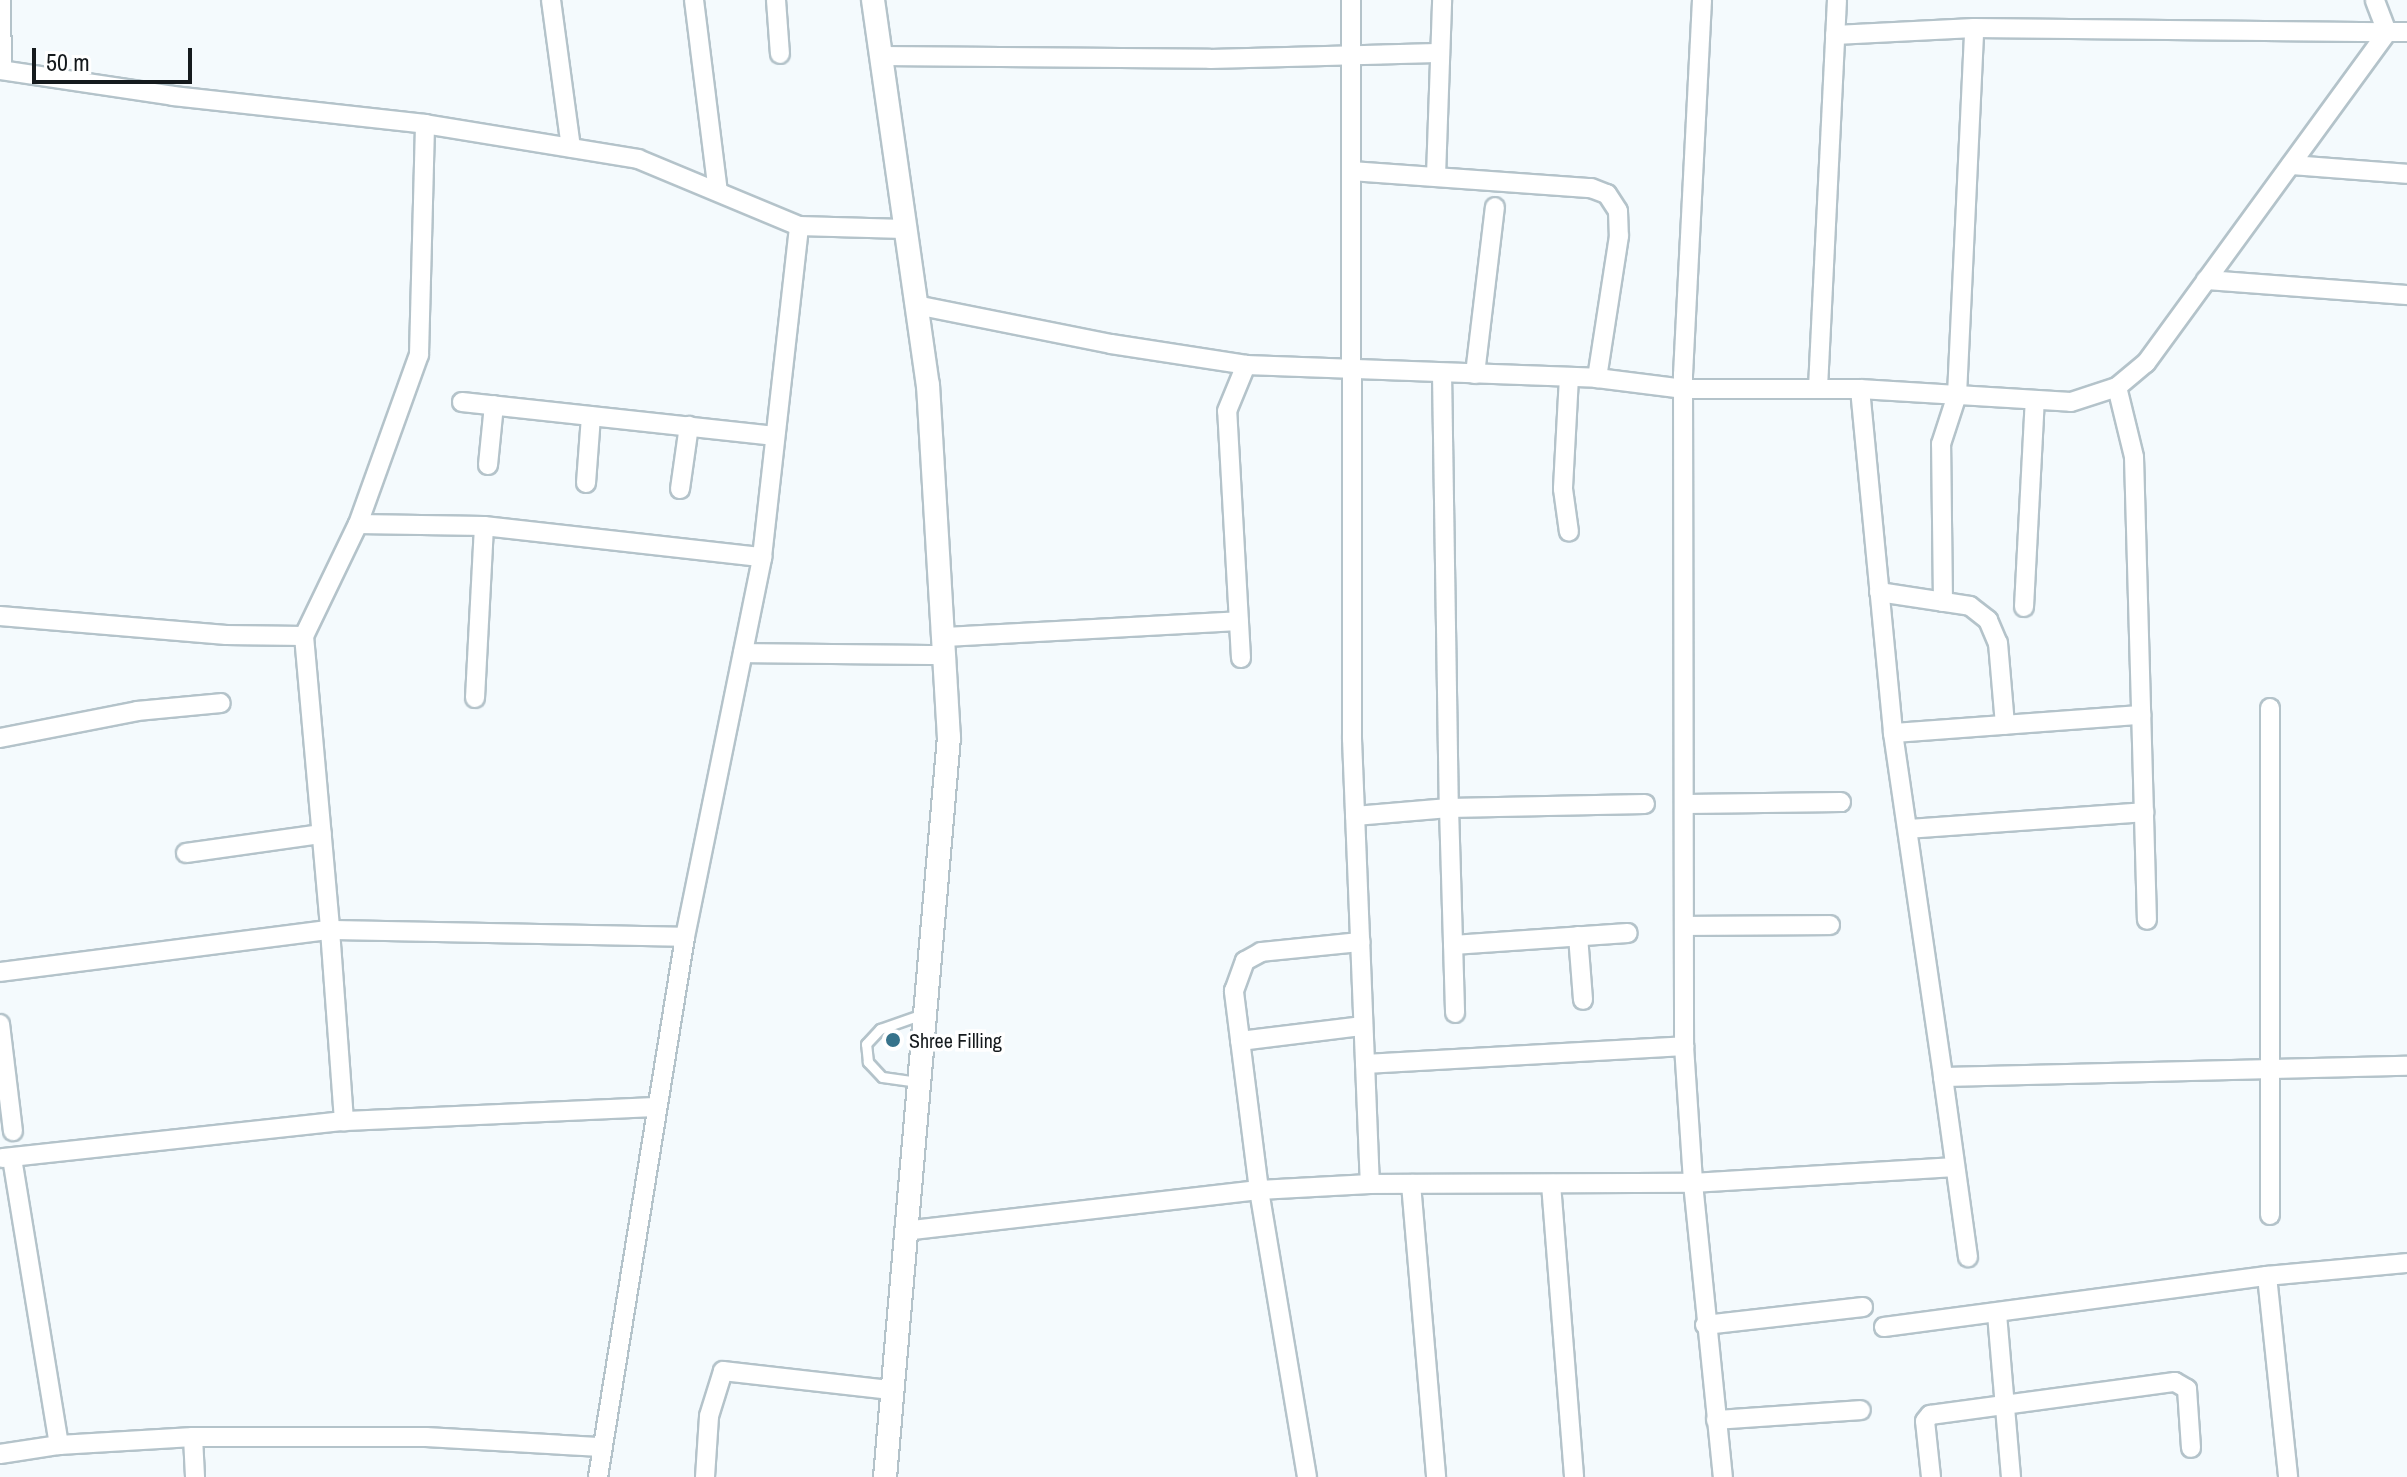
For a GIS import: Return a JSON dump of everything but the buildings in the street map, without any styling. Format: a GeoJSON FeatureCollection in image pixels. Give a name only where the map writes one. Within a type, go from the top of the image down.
{"type":"FeatureCollection","features":[{"type":"Feature","properties":{"kind":"street"},"geometry":{"type":"LineString","coordinates":[[1,0],[1,69],[173,96],[425,124],[638,159],[799,226],[904,229]]}},
{"type":"Feature","properties":{"kind":"street"},"geometry":{"type":"LineString","coordinates":[[551,0],[571,148]]}},
{"type":"Feature","properties":{"kind":"street"},"geometry":{"type":"LineString","coordinates":[[694,0],[718,192]]}},
{"type":"Feature","properties":{"kind":"street"},"geometry":{"type":"LineString","coordinates":[[776,0],[780,54]]}},
{"type":"Feature","properties":{"kind":"street"},"geometry":{"type":"LineString","coordinates":[[873,0],[928,385],[949,737],[885,1477]]}},
{"type":"Feature","properties":{"kind":"street"},"geometry":{"type":"LineString","coordinates":[[1351,0],[1355,816],[1370,1184]]}},
{"type":"Feature","properties":{"kind":"street"},"geometry":{"type":"LineString","coordinates":[[1436,176],[1437,53],[1442,0]]}},
{"type":"Feature","properties":{"kind":"street"},"geometry":{"type":"LineString","coordinates":[[1702,0],[1684,389],[1687,804],[1684,1046],[1705,1325],[1723,1477]]}},
{"type":"Feature","properties":{"kind":"street"},"geometry":{"type":"LineString","coordinates":[[1818,388],[1837,0]]}},
{"type":"Feature","properties":{"kind":"street"},"geometry":{"type":"LineString","coordinates":[[2375,0],[2387,32]]}},
{"type":"Feature","properties":{"kind":"street"},"geometry":{"type":"LineString","coordinates":[[1835,35],[1974,28],[2407,32]]}},
{"type":"Feature","properties":{"kind":"street"},"geometry":{"type":"LineString","coordinates":[[1943,602],[1941,444],[1957,395],[1974,28]]}},
{"type":"Feature","properties":{"kind":"street"},"geometry":{"type":"LineString","coordinates":[[916,305],[1111,344],[1246,365],[1597,378],[1684,389],[1860,389],[2071,402],[2117,387],[2146,363],[2387,32]]}},
{"type":"Feature","properties":{"kind":"street"},"geometry":{"type":"LineString","coordinates":[[881,56],[1210,59],[1349,52],[1437,53]]}},
{"type":"Feature","properties":{"kind":"street"},"geometry":{"type":"LineString","coordinates":[[344,1121],[304,636],[358,524],[419,355],[425,124]]}},
{"type":"Feature","properties":{"kind":"street"},"geometry":{"type":"LineString","coordinates":[[2291,165],[2407,174]]}},
{"type":"Feature","properties":{"kind":"street"},"geometry":{"type":"LineString","coordinates":[[1351,171],[1591,188],[1607,194],[1618,211],[1619,236],[1597,378]]}},
{"type":"Feature","properties":{"kind":"street"},"geometry":{"type":"LineString","coordinates":[[1475,374],[1495,207]]}},
{"type":"Feature","properties":{"kind":"street"},"geometry":{"type":"LineString","coordinates":[[598,1477],[685,937],[762,557],[799,226]]}},
{"type":"Feature","properties":{"kind":"street"},"geometry":{"type":"LineString","coordinates":[[2206,280],[2407,295]]}},
{"type":"Feature","properties":{"kind":"street"},"geometry":{"type":"LineString","coordinates":[[1241,658],[1227,411],[1246,365]]}},
{"type":"Feature","properties":{"kind":"street"},"geometry":{"type":"LineString","coordinates":[[1442,373],[1455,1013]]}},
{"type":"Feature","properties":{"kind":"street"},"geometry":{"type":"LineString","coordinates":[[1569,377],[1563,489],[1569,532]]}},
{"type":"Feature","properties":{"kind":"street"},"geometry":{"type":"LineString","coordinates":[[2117,387],[2134,457],[2147,920]]}},
{"type":"Feature","properties":{"kind":"street"},"geometry":{"type":"LineString","coordinates":[[1860,389],[1893,733],[1968,1257]]}},
{"type":"Feature","properties":{"kind":"street"},"geometry":{"type":"LineString","coordinates":[[2024,607],[2035,400]]}},
{"type":"Feature","properties":{"kind":"street"},"geometry":{"type":"LineString","coordinates":[[462,402],[775,436]]}},
{"type":"Feature","properties":{"kind":"street"},"geometry":{"type":"LineString","coordinates":[[488,465],[494,405]]}},
{"type":"Feature","properties":{"kind":"street"},"geometry":{"type":"LineString","coordinates":[[586,483],[591,416]]}},
{"type":"Feature","properties":{"kind":"street"},"geometry":{"type":"LineString","coordinates":[[680,489],[689,426]]}},
{"type":"Feature","properties":{"kind":"street"},"geometry":{"type":"LineString","coordinates":[[358,524],[484,526],[762,557]]}},
{"type":"Feature","properties":{"kind":"street"},"geometry":{"type":"LineString","coordinates":[[475,698],[484,526]]}},
{"type":"Feature","properties":{"kind":"street"},"geometry":{"type":"LineString","coordinates":[[1879,592],[1970,606],[1988,620],[1998,643],[2005,725]]}},
{"type":"Feature","properties":{"kind":"street"},"geometry":{"type":"LineString","coordinates":[[0,616],[226,635],[304,636]]}},
{"type":"Feature","properties":{"kind":"street"},"geometry":{"type":"LineString","coordinates":[[743,653],[945,646],[1239,621]]}},
{"type":"Feature","properties":{"kind":"street"},"geometry":{"type":"LineString","coordinates":[[0,738],[137,711],[221,703]]}},
{"type":"Feature","properties":{"kind":"street"},"geometry":{"type":"LineString","coordinates":[[2270,708],[2270,1215]]}},
{"type":"Feature","properties":{"kind":"street"},"geometry":{"type":"LineString","coordinates":[[1893,733],[2141,715]]}},
{"type":"Feature","properties":{"kind":"street"},"geometry":{"type":"LineString","coordinates":[[1687,804],[1841,802]]}},
{"type":"Feature","properties":{"kind":"street"},"geometry":{"type":"LineString","coordinates":[[1355,816],[1449,808],[1645,804]]}},
{"type":"Feature","properties":{"kind":"street"},"geometry":{"type":"LineString","coordinates":[[1908,829],[2144,812]]}},
{"type":"Feature","properties":{"kind":"street"},"geometry":{"type":"LineString","coordinates":[[186,853],[322,834]]}},
{"type":"Feature","properties":{"kind":"street"},"geometry":{"type":"LineString","coordinates":[[1686,926],[1830,925]]}},
{"type":"Feature","properties":{"kind":"street"},"geometry":{"type":"LineString","coordinates":[[0,972],[330,930],[685,937]]}},
{"type":"Feature","properties":{"kind":"street"},"geometry":{"type":"LineString","coordinates":[[1453,945],[1628,933]]}},
{"type":"Feature","properties":{"kind":"street"},"geometry":{"type":"LineString","coordinates":[[1578,936],[1583,1000]]}},
{"type":"Feature","properties":{"kind":"street"},"geometry":{"type":"LineString","coordinates":[[1307,1477],[1259,1190],[1234,991],[1245,961],[1261,952],[1360,942]]}},
{"type":"Feature","properties":{"kind":"street"},"geometry":{"type":"LineString","coordinates":[[0,1024],[13,1131]]}},
{"type":"Feature","properties":{"kind":"street"},"geometry":{"type":"LineString","coordinates":[[1240,1041],[1363,1026]]}},
{"type":"Feature","properties":{"kind":"street"},"geometry":{"type":"LineString","coordinates":[[1365,1064],[1684,1046]]}},
{"type":"Feature","properties":{"kind":"street"},"geometry":{"type":"LineString","coordinates":[[1943,1077],[2407,1066]]}},
{"type":"Feature","properties":{"kind":"street"},"geometry":{"type":"LineString","coordinates":[[59,1445],[6,1158],[344,1121],[657,1107]]}},
{"type":"Feature","properties":{"kind":"street"},"geometry":{"type":"LineString","coordinates":[[904,1231],[1259,1190],[1370,1184],[1693,1183],[1955,1167]]}},
{"type":"Feature","properties":{"kind":"street"},"geometry":{"type":"LineString","coordinates":[[1411,1184],[1436,1477]]}},
{"type":"Feature","properties":{"kind":"street"},"geometry":{"type":"LineString","coordinates":[[1551,1184],[1574,1477]]}},
{"type":"Feature","properties":{"kind":"street"},"geometry":{"type":"LineString","coordinates":[[1884,1327],[2267,1276],[2407,1263]]}},
{"type":"Feature","properties":{"kind":"street"},"geometry":{"type":"LineString","coordinates":[[2267,1276],[2288,1477]]}},
{"type":"Feature","properties":{"kind":"street"},"geometry":{"type":"LineString","coordinates":[[1705,1325],[1863,1307]]}},
{"type":"Feature","properties":{"kind":"street"},"geometry":{"type":"LineString","coordinates":[[1997,1314],[2011,1477]]}},
{"type":"Feature","properties":{"kind":"street"},"geometry":{"type":"LineString","coordinates":[[705,1477],[709,1416],[723,1371],[891,1390]]}},
{"type":"Feature","properties":{"kind":"street"},"geometry":{"type":"LineString","coordinates":[[1931,1477],[1925,1421],[1930,1415],[2182,1383],[2187,1389],[2191,1448]]}},
{"type":"Feature","properties":{"kind":"street"},"geometry":{"type":"LineString","coordinates":[[1716,1420],[1861,1410]]}},
{"type":"Feature","properties":{"kind":"street"},"geometry":{"type":"LineString","coordinates":[[0,1454],[59,1445],[193,1437],[426,1437],[602,1447]]}},
{"type":"Feature","properties":{"kind":"street"},"geometry":{"type":"LineString","coordinates":[[193,1437],[195,1477]]}},
{"type":"Feature","properties":{"kind":"lane"},"geometry":{"type":"LineString","coordinates":[[918,1082],[882,1077],[868,1062],[866,1044],[880,1029],[924,1014]]}},
{"type":"Feature","properties":{"kind":"place","name":"Shree Filling"},"geometry":{"type":"Point","coordinates":[893,1040]}}]}
